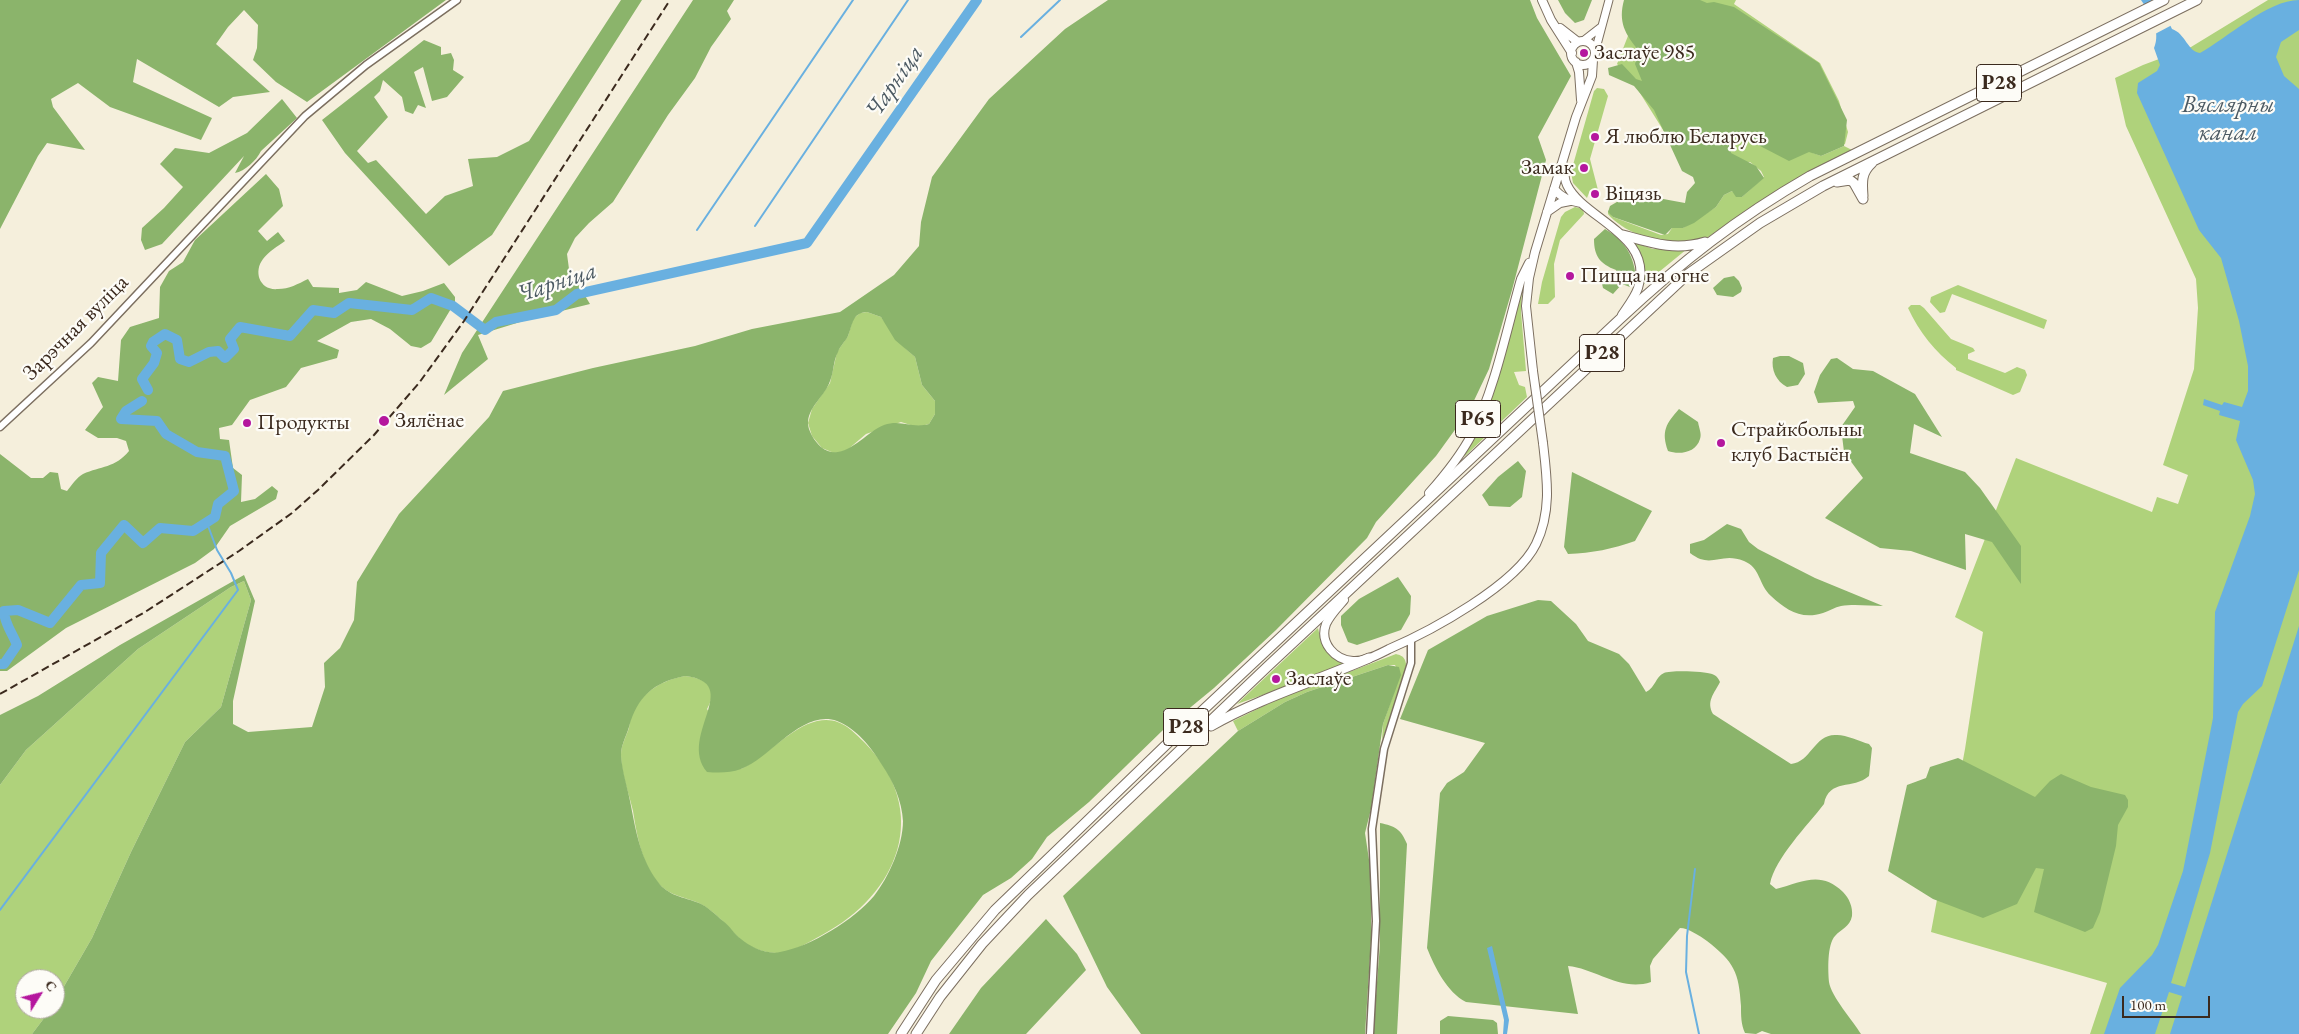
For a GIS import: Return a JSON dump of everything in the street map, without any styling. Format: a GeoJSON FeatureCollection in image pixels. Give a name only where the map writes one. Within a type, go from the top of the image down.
{"type":"FeatureCollection","features":[{"type":"Feature","properties":{"kind":"highway","name":"Р28"},"geometry":{"type":"LineString","coordinates":[[901,1034],[936,980],[995,910],[1128,780],[1661,280],[1712,239],[1775,196],[1810,176],[2164,0]]}},
{"type":"Feature","properties":{"kind":"highway","name":"Р28"},"geometry":{"type":"LineString","coordinates":[[916,1034],[940,997],[982,944],[1012,912],[1197,734],[1670,289],[1745,234],[1823,186],[2197,0]]}},
{"type":"Feature","properties":{"kind":"highway"},"geometry":{"type":"LineString","coordinates":[[1823,186],[1843,180],[1850,180],[1854,183],[1863,199],[1862,179],[1864,170],[1879,157]]}},
{"type":"Feature","properties":{"kind":"highway"},"geometry":{"type":"LineString","coordinates":[[1623,236],[1660,246],[1675,247],[1686,247],[1712,239]]}},
{"type":"Feature","properties":{"kind":"highway","name":"Р65"},"geometry":{"type":"LineString","coordinates":[[1197,734],[1239,711],[1369,658]]}},
{"type":"Feature","properties":{"kind":"main road","name":"Р65"},"geometry":{"type":"LineString","coordinates":[[1542,0],[1551,20],[1576,62],[1579,72],[1581,102]]}},
{"type":"Feature","properties":{"kind":"main road"},"geometry":{"type":"LineString","coordinates":[[1576,62],[1585,65],[1594,56],[1609,0]]}},
{"type":"Feature","properties":{"kind":"main road","name":"Р65"},"geometry":{"type":"LineString","coordinates":[[1349,593],[1326,623],[1325,637],[1328,646],[1334,654],[1354,661],[1369,658],[1411,640],[1457,613],[1495,587],[1521,564],[1535,545],[1546,511],[1548,488],[1526,306],[1535,252],[1581,102],[1592,76],[1594,56],[1591,44],[1581,42],[1565,34],[1551,20]]}},
{"type":"Feature","properties":{"kind":"main road"},"geometry":{"type":"LineString","coordinates":[[1572,53],[1573,47],[1601,27]]}},
{"type":"Feature","properties":{"kind":"main road"},"geometry":{"type":"LineString","coordinates":[[1564,159],[1564,178],[1567,186],[1581,203],[1623,236],[1638,263],[1640,272],[1634,296],[1620,319]]}},
{"type":"Feature","properties":{"kind":"main road"},"geometry":{"type":"LineString","coordinates":[[1554,189],[1567,186]]}},
{"type":"Feature","properties":{"kind":"main road"},"geometry":{"type":"LineString","coordinates":[[1554,189],[1570,201],[1581,203]]}},
{"type":"Feature","properties":{"kind":"main road"},"geometry":{"type":"LineString","coordinates":[[1547,212],[1560,203],[1570,201]]}},
{"type":"Feature","properties":{"kind":"main road","name":"Р65"},"geometry":{"type":"LineString","coordinates":[[1410,515],[1440,480],[1473,432],[1489,389],[1521,279],[1535,252]]}},
{"type":"Feature","properties":{"kind":"street","name":"Зарэчная вуліца"},"geometry":{"type":"LineString","coordinates":[[0,427],[73,361],[305,116],[331,93],[457,0]]}},
{"type":"Feature","properties":{"kind":"street"},"geometry":{"type":"LineString","coordinates":[[1370,1034],[1376,922],[1372,829],[1384,749],[1411,662],[1411,640]]}},
{"type":"Feature","properties":{"kind":"green space"},"geometry":{"type":"Polygon","coordinates":[[[0,0],[446,0],[307,102],[276,82],[253,60],[257,48],[258,25],[244,10],[228,27],[216,44],[270,92],[233,97],[219,107],[137,59],[133,82],[212,118],[201,140],[110,107],[78,83],[51,99],[53,107],[85,150],[47,143],[38,156],[0,229],[0,0]]]}},
{"type":"Feature","properties":{"kind":"green space"},"geometry":{"type":"Polygon","coordinates":[[[621,0],[642,0],[492,235],[449,266],[345,153],[322,120],[424,40],[441,47],[441,55],[451,53],[454,60],[453,70],[464,77],[447,97],[432,101],[423,67],[414,72],[426,108],[418,105],[413,114],[405,111],[402,97],[383,80],[380,91],[374,97],[388,117],[357,151],[368,163],[376,160],[426,214],[445,196],[473,186],[468,159],[497,157],[529,141],[621,0]]]}},
{"type":"Feature","properties":{"kind":"green space"},"geometry":{"type":"Polygon","coordinates":[[[693,0],[734,0],[727,11],[731,19],[711,47],[695,78],[668,115],[613,202],[575,238],[567,254],[569,269],[590,304],[533,318],[478,335],[488,359],[444,395],[462,353],[693,0]]]}},
{"type":"Feature","properties":{"kind":"green space"},"geometry":{"type":"Polygon","coordinates":[[[1108,0],[1530,0],[1537,18],[1571,76],[1538,137],[1546,160],[1489,369],[1470,409],[1436,456],[1376,522],[1367,538],[1276,630],[1214,688],[1163,730],[1089,802],[1047,837],[1032,859],[1011,878],[983,895],[931,961],[916,993],[888,1034],[32,1034],[43,1019],[65,1019],[65,985],[92,938],[131,852],[185,742],[221,707],[251,600],[244,581],[231,587],[138,649],[26,750],[0,785],[0,715],[38,696],[120,645],[244,575],[255,601],[233,701],[233,724],[248,732],[312,727],[325,687],[324,663],[340,648],[354,620],[357,582],[399,514],[489,417],[503,391],[593,368],[695,346],[752,329],[840,312],[894,275],[919,246],[921,222],[932,177],[989,99],[1065,29],[1108,0]],[[867,312],[858,314],[848,336],[836,355],[828,386],[809,415],[808,424],[812,436],[821,447],[829,452],[846,450],[877,429],[890,423],[929,424],[935,414],[935,401],[922,385],[915,357],[895,340],[881,317],[867,312]],[[685,676],[664,682],[648,692],[632,716],[621,755],[635,826],[643,855],[662,887],[677,896],[705,906],[745,942],[754,947],[775,953],[792,949],[818,938],[844,923],[866,905],[880,888],[890,870],[901,840],[903,821],[899,799],[890,778],[863,739],[844,724],[824,719],[811,722],[799,728],[764,755],[741,769],[707,772],[700,758],[699,743],[710,700],[710,689],[702,681],[685,676]]]}},
{"type":"Feature","properties":{"kind":"green space"},"geometry":{"type":"Polygon","coordinates":[[[1558,0],[1592,0],[1584,20],[1575,23],[1565,13],[1558,0]]]}},
{"type":"Feature","properties":{"kind":"green space"},"geometry":{"type":"Polygon","coordinates":[[[1624,0],[1700,0],[1707,3],[1714,2],[1734,7],[1819,63],[1847,120],[1844,146],[1821,156],[1809,152],[1789,161],[1737,134],[1730,135],[1731,153],[1756,166],[1764,178],[1742,197],[1736,197],[1732,191],[1724,195],[1716,207],[1694,223],[1683,228],[1672,228],[1665,235],[1613,217],[1608,212],[1610,206],[1627,196],[1636,194],[1685,203],[1687,192],[1695,183],[1693,177],[1682,171],[1654,110],[1634,86],[1609,75],[1608,68],[1622,64],[1636,79],[1642,81],[1635,64],[1639,51],[1630,39],[1622,21],[1624,0]]]}},
{"type":"Feature","properties":{"kind":"green space"},"geometry":{"type":"Polygon","coordinates":[[[1642,0],[1736,0],[1734,4],[1820,63],[1839,101],[1848,132],[1845,144],[1813,153],[1821,156],[1844,146],[1852,150],[1781,188],[1705,239],[1693,242],[1667,242],[1639,235],[1616,222],[1608,214],[1608,210],[1613,217],[1661,235],[1668,234],[1672,228],[1683,228],[1716,207],[1724,195],[1732,191],[1742,197],[1764,177],[1761,171],[1750,162],[1685,165],[1630,77],[1617,64],[1642,0]]]}},
{"type":"Feature","properties":{"kind":"green space"},"geometry":{"type":"Polygon","coordinates":[[[2268,0],[2299,0],[2299,1034],[2090,1034],[2107,983],[1931,932],[1965,749],[1983,632],[1955,617],[2016,458],[2152,512],[2157,497],[2178,504],[2188,475],[2163,465],[2194,369],[2198,308],[2196,279],[2126,126],[2115,78],[2191,47],[2268,0]]]}},
{"type":"Feature","properties":{"kind":"green space"},"geometry":{"type":"Polygon","coordinates":[[[1597,88],[1604,89],[1608,96],[1590,159],[1598,190],[1590,190],[1587,198],[1573,183],[1571,172],[1594,91],[1597,88]]]}},
{"type":"Feature","properties":{"kind":"green space"},"geometry":{"type":"Polygon","coordinates":[[[282,99],[297,118],[261,151],[250,165],[235,173],[244,156],[162,244],[145,250],[141,240],[142,228],[183,187],[160,164],[175,148],[209,153],[247,133],[282,99]]]}},
{"type":"Feature","properties":{"kind":"green space"},"geometry":{"type":"Polygon","coordinates":[[[266,174],[279,189],[283,206],[258,231],[267,241],[278,232],[285,241],[273,249],[260,264],[260,280],[267,287],[272,289],[286,288],[308,279],[313,287],[339,288],[339,293],[357,290],[366,282],[402,296],[444,283],[455,297],[455,302],[431,342],[421,348],[411,346],[390,329],[371,319],[351,322],[317,341],[339,350],[337,358],[301,368],[286,387],[250,400],[232,425],[219,428],[220,439],[229,440],[233,468],[242,475],[241,502],[255,499],[272,486],[278,491],[276,499],[230,526],[214,549],[195,563],[66,628],[7,671],[0,671],[0,454],[31,478],[43,478],[50,472],[58,473],[61,489],[67,491],[76,479],[83,474],[113,464],[124,457],[129,451],[126,441],[117,438],[98,438],[85,430],[103,407],[92,383],[98,377],[118,381],[121,340],[130,327],[159,318],[160,287],[169,271],[183,262],[195,240],[266,174]]]}},
{"type":"Feature","properties":{"kind":"green space"},"geometry":{"type":"Polygon","coordinates":[[[1575,207],[1583,209],[1584,214],[1560,240],[1554,264],[1555,297],[1548,304],[1538,304],[1542,282],[1561,217],[1565,212],[1575,207]]]}},
{"type":"Feature","properties":{"kind":"green space"},"geometry":{"type":"Polygon","coordinates":[[[1605,229],[1618,238],[1628,250],[1634,264],[1636,280],[1630,287],[1622,284],[1613,294],[1603,288],[1600,275],[1602,272],[1612,282],[1616,278],[1616,270],[1599,259],[1594,245],[1594,239],[1605,229]]]}},
{"type":"Feature","properties":{"kind":"green space"},"geometry":{"type":"Polygon","coordinates":[[[1630,241],[1653,249],[1687,249],[1643,285],[1630,241]]]}},
{"type":"Feature","properties":{"kind":"green space"},"geometry":{"type":"Polygon","coordinates":[[[1734,276],[1739,281],[1742,288],[1741,292],[1733,297],[1717,295],[1713,288],[1724,278],[1734,276]]]}},
{"type":"Feature","properties":{"kind":"green space"},"geometry":{"type":"Polygon","coordinates":[[[1958,285],[2047,320],[2044,329],[1952,294],[1945,312],[1940,313],[1930,302],[1931,297],[1958,285]]]}},
{"type":"Feature","properties":{"kind":"green space"},"geometry":{"type":"Polygon","coordinates":[[[1522,290],[1521,312],[1526,371],[1514,372],[1519,385],[1525,387],[1527,397],[1464,457],[1501,361],[1522,290]]]}},
{"type":"Feature","properties":{"kind":"green space"},"geometry":{"type":"Polygon","coordinates":[[[1911,305],[1920,305],[1924,308],[1951,339],[1973,348],[1975,351],[1968,354],[1968,359],[2005,373],[2017,367],[2025,370],[2027,375],[2020,392],[2013,395],[1956,370],[1922,333],[1908,308],[1911,305]]]}},
{"type":"Feature","properties":{"kind":"green space"},"geometry":{"type":"Polygon","coordinates":[[[867,312],[881,317],[906,349],[915,357],[922,385],[935,401],[935,414],[929,424],[917,427],[901,422],[866,434],[846,451],[834,453],[822,448],[812,436],[808,423],[812,409],[830,383],[837,352],[848,336],[853,319],[860,313],[867,312]]]}},
{"type":"Feature","properties":{"kind":"green space"},"geometry":{"type":"Polygon","coordinates":[[[1789,356],[1803,363],[1805,374],[1798,385],[1787,387],[1775,375],[1773,358],[1789,356]]]}},
{"type":"Feature","properties":{"kind":"green space"},"geometry":{"type":"Polygon","coordinates":[[[1837,358],[1853,369],[1873,371],[1915,394],[1942,437],[1914,424],[1910,453],[1965,472],[1980,488],[2021,546],[2021,584],[1992,542],[1965,534],[1966,570],[1911,551],[1880,548],[1825,518],[1863,478],[1844,452],[1841,427],[1855,407],[1853,401],[1818,403],[1814,392],[1820,375],[1831,359],[1837,358]]]}},
{"type":"Feature","properties":{"kind":"green space"},"geometry":{"type":"Polygon","coordinates":[[[1679,409],[1698,422],[1701,435],[1695,447],[1682,453],[1668,451],[1665,438],[1666,428],[1679,409]]]}},
{"type":"Feature","properties":{"kind":"green space"},"geometry":{"type":"Polygon","coordinates":[[[1518,461],[1526,471],[1522,497],[1510,507],[1489,506],[1482,495],[1498,477],[1518,461]]]}},
{"type":"Feature","properties":{"kind":"green space"},"geometry":{"type":"Polygon","coordinates":[[[1572,472],[1652,511],[1635,541],[1602,550],[1568,554],[1564,547],[1572,472]]]}},
{"type":"Feature","properties":{"kind":"green space"},"geometry":{"type":"Polygon","coordinates":[[[1727,524],[1741,529],[1749,542],[1758,549],[1815,578],[1883,606],[1841,606],[1815,615],[1801,614],[1788,609],[1777,601],[1767,591],[1757,572],[1750,564],[1736,558],[1704,560],[1690,553],[1690,544],[1704,540],[1727,524]]]}},
{"type":"Feature","properties":{"kind":"green space"},"geometry":{"type":"Polygon","coordinates":[[[1398,577],[1411,596],[1410,614],[1401,630],[1357,645],[1348,642],[1341,625],[1341,616],[1359,599],[1398,577]]]}},
{"type":"Feature","properties":{"kind":"green space"},"geometry":{"type":"Polygon","coordinates":[[[244,581],[251,600],[221,707],[185,742],[131,852],[92,938],[65,985],[65,969],[15,969],[15,1019],[43,1019],[32,1034],[0,1034],[0,785],[26,750],[138,649],[231,587],[244,581]]]}},
{"type":"Feature","properties":{"kind":"green space"},"geometry":{"type":"Polygon","coordinates":[[[1538,600],[1551,601],[1576,624],[1588,641],[1619,654],[1629,664],[1646,692],[1661,675],[1667,672],[1708,673],[1715,676],[1720,682],[1713,694],[1710,705],[1713,714],[1791,764],[1803,759],[1822,739],[1828,736],[1839,735],[1848,737],[1869,744],[1872,748],[1869,776],[1856,783],[1836,787],[1831,791],[1824,804],[1778,863],[1770,884],[1776,889],[1803,881],[1827,881],[1835,885],[1847,897],[1851,906],[1852,916],[1847,925],[1832,940],[1828,971],[1829,982],[1838,1001],[1861,1034],[1771,1034],[1762,1031],[1756,1034],[1745,1033],[1741,1020],[1739,984],[1729,962],[1707,941],[1683,928],[1680,928],[1653,959],[1650,966],[1651,982],[1629,984],[1568,966],[1578,1014],[1466,1002],[1447,986],[1427,948],[1440,793],[1447,783],[1464,772],[1485,743],[1400,719],[1428,650],[1487,616],[1538,600]]]}},
{"type":"Feature","properties":{"kind":"green space"},"geometry":{"type":"Polygon","coordinates":[[[1318,628],[1322,642],[1328,652],[1337,659],[1351,664],[1237,704],[1318,628]]]}},
{"type":"Feature","properties":{"kind":"green space"},"geometry":{"type":"Polygon","coordinates":[[[1396,654],[1405,660],[1405,677],[1382,740],[1383,724],[1400,675],[1395,665],[1388,665],[1307,692],[1285,702],[1238,731],[1233,721],[1276,700],[1396,654]]]}},
{"type":"Feature","properties":{"kind":"green space"},"geometry":{"type":"Polygon","coordinates":[[[1388,665],[1399,667],[1401,675],[1383,724],[1371,809],[1365,833],[1371,873],[1371,941],[1365,1034],[1141,1034],[1107,987],[1063,896],[1238,731],[1285,702],[1307,692],[1388,665]]]}},
{"type":"Feature","properties":{"kind":"green space"},"geometry":{"type":"Polygon","coordinates":[[[685,676],[699,679],[711,689],[711,701],[707,709],[741,769],[788,735],[807,724],[832,720],[844,725],[865,743],[886,769],[897,796],[901,823],[898,849],[887,874],[871,897],[849,918],[806,944],[783,953],[772,953],[756,949],[739,938],[716,914],[705,906],[673,894],[663,888],[648,868],[639,840],[624,776],[621,762],[622,748],[632,714],[642,698],[654,688],[669,680],[685,676]]]}},
{"type":"Feature","properties":{"kind":"green space"},"geometry":{"type":"Polygon","coordinates":[[[1958,758],[2035,797],[2050,781],[2061,774],[2091,787],[2125,795],[2128,800],[2128,807],[2118,825],[2116,846],[2100,912],[2093,928],[2085,932],[2034,912],[2044,869],[2036,868],[2017,904],[1983,918],[1933,899],[1888,871],[1907,785],[1926,778],[1930,767],[1958,758]]]}},
{"type":"Feature","properties":{"kind":"green space"},"geometry":{"type":"Polygon","coordinates":[[[1380,823],[1397,829],[1407,844],[1397,1034],[1373,1034],[1380,944],[1380,823]]]}},
{"type":"Feature","properties":{"kind":"green space"},"geometry":{"type":"Polygon","coordinates":[[[1046,919],[1077,954],[1086,970],[1026,1034],[949,1034],[981,988],[1046,919]]]}},
{"type":"Feature","properties":{"kind":"green space"},"geometry":{"type":"Polygon","coordinates":[[[1448,1016],[1493,1020],[1497,1023],[1498,1034],[1440,1034],[1440,1021],[1448,1016]]]}},
{"type":"Feature","properties":{"kind":"water","name":"Вяслярны канал"},"geometry":{"type":"Polygon","coordinates":[[[2141,0],[2158,0],[2172,29],[2180,34],[2192,49],[2200,53],[2274,6],[2299,0],[2299,30],[2281,42],[2276,57],[2284,76],[2299,89],[2299,570],[2262,686],[2243,704],[2238,712],[2210,853],[2171,983],[2185,987],[2299,626],[2299,1034],[2170,1034],[2182,996],[2169,992],[2155,1034],[2104,1034],[2120,988],[2152,955],[2158,945],[2183,871],[2213,718],[2215,612],[2250,516],[2255,494],[2253,480],[2236,440],[2240,421],[2219,415],[2220,411],[2203,405],[2204,399],[2222,405],[2224,402],[2242,407],[2248,391],[2248,366],[2239,321],[2221,258],[2199,230],[2137,93],[2138,83],[2157,71],[2160,65],[2154,48],[2156,29],[2141,0]]]}},
{"type":"Feature","properties":{"kind":"water"},"geometry":{"type":"Polygon","coordinates":[[[1492,946],[1509,1020],[1507,1034],[1503,1034],[1504,1020],[1487,948],[1492,946]]]}},
{"type":"Feature","properties":{"kind":"pier"},"geometry":{"type":"Polygon","coordinates":[[[2161,0],[2172,25],[2155,34],[2143,7],[2161,0]]]}},
{"type":"Feature","properties":{"kind":"waterway"},"geometry":{"type":"LineString","coordinates":[[697,230],[853,0]]}},
{"type":"Feature","properties":{"kind":"waterway"},"geometry":{"type":"LineString","coordinates":[[755,226],[908,0]]}},
{"type":"Feature","properties":{"kind":"waterway","name":"Чарніца"},"geometry":{"type":"LineString","coordinates":[[148,390],[142,379],[154,363],[157,353],[151,346],[153,342],[165,334],[177,340],[180,359],[189,362],[209,352],[218,351],[225,358],[234,349],[230,339],[240,327],[290,336],[313,310],[334,313],[349,303],[412,310],[431,298],[453,306],[485,330],[496,322],[556,310],[577,294],[807,243],[977,0]]}},
{"type":"Feature","properties":{"kind":"waterway"},"geometry":{"type":"LineString","coordinates":[[1021,37],[1060,0]]}},
{"type":"Feature","properties":{"kind":"waterway","name":"Чарніца"},"geometry":{"type":"LineString","coordinates":[[0,664],[4,664],[17,645],[7,624],[4,611],[18,610],[50,623],[81,585],[100,583],[101,553],[124,525],[143,543],[160,528],[193,531],[215,517],[218,504],[234,491],[225,456],[197,452],[166,434],[157,421],[121,419],[126,411],[142,401]]}},
{"type":"Feature","properties":{"kind":"waterway"},"geometry":{"type":"LineString","coordinates":[[0,910],[238,590],[231,573],[217,550],[207,523]]}},
{"type":"Feature","properties":{"kind":"waterway"},"geometry":{"type":"LineString","coordinates":[[1695,869],[1687,936],[1686,972],[1699,1034]]}},
{"type":"Feature","properties":{"kind":"railway"},"geometry":{"type":"LineString","coordinates":[[0,694],[145,612],[239,551],[292,513],[374,435],[419,383],[464,321],[670,0]]}},
{"type":"Feature","properties":{"kind":"place","name":"Заслаўе 985"},"geometry":{"type":"Point","coordinates":[1584,53]}},
{"type":"Feature","properties":{"kind":"place","name":"Я люблю Беларусь"},"geometry":{"type":"Point","coordinates":[1595,137]}},
{"type":"Feature","properties":{"kind":"place","name":"Замак"},"geometry":{"type":"Point","coordinates":[1584,168]}},
{"type":"Feature","properties":{"kind":"place","name":"Віцязь"},"geometry":{"type":"Point","coordinates":[1595,194]}},
{"type":"Feature","properties":{"kind":"place","name":"Пицца на огне"},"geometry":{"type":"Point","coordinates":[1570,276]}},
{"type":"Feature","properties":{"kind":"place","name":"Зялёнае"},"geometry":{"type":"Point","coordinates":[384,421]}},
{"type":"Feature","properties":{"kind":"place","name":"Продукты"},"geometry":{"type":"Point","coordinates":[247,423]}},
{"type":"Feature","properties":{"kind":"place","name":"Страйкбольны клуб Бастыён"},"geometry":{"type":"Point","coordinates":[1721,443]}},
{"type":"Feature","properties":{"kind":"place","name":"Заслаўе"},"geometry":{"type":"Point","coordinates":[1276,679]}}]}
